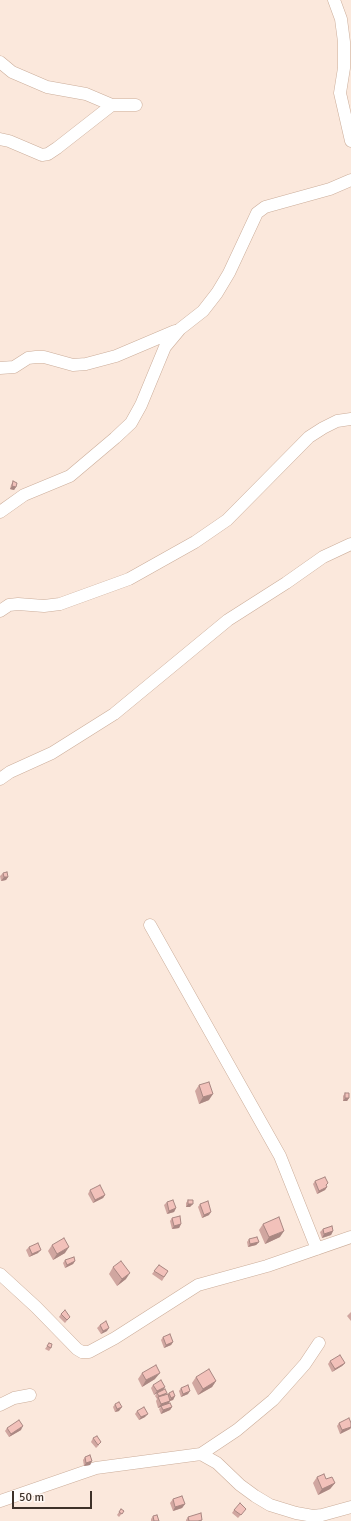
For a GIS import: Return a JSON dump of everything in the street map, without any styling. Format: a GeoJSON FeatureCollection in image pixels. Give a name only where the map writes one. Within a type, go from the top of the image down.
{"type":"FeatureCollection","features":[{"type":"Feature","properties":{"kind":"street"},"geometry":{"type":"LineString","coordinates":[[334,0],[341,19],[344,42],[344,68],[340,93],[351,141]]}},
{"type":"Feature","properties":{"kind":"street"},"geometry":{"type":"LineString","coordinates":[[0,62],[12,72],[47,87],[86,94],[112,105],[136,105]]}},
{"type":"Feature","properties":{"kind":"street"},"geometry":{"type":"LineString","coordinates":[[0,139],[42,155],[48,154],[112,105]]}},
{"type":"Feature","properties":{"kind":"street"},"geometry":{"type":"LineString","coordinates":[[0,512],[24,495],[70,476],[131,423],[141,405],[165,347],[180,329],[203,311],[218,293],[257,213],[265,207],[330,188],[351,180]]}},
{"type":"Feature","properties":{"kind":"street"},"geometry":{"type":"LineString","coordinates":[[0,368],[14,367],[28,358],[36,357],[44,357],[73,365],[86,364],[116,356],[180,329]]}},
{"type":"Feature","properties":{"kind":"street"},"geometry":{"type":"LineString","coordinates":[[0,611],[9,605],[18,604],[44,606],[60,604],[129,579],[195,542],[227,520],[309,437],[337,421],[351,419]]}},
{"type":"Feature","properties":{"kind":"street"},"geometry":{"type":"LineString","coordinates":[[0,779],[10,772],[52,753],[114,714],[228,620],[286,583],[323,557],[351,544]]}},
{"type":"Feature","properties":{"kind":"street"},"geometry":{"type":"LineString","coordinates":[[150,925],[280,1156],[317,1249]]}},
{"type":"Feature","properties":{"kind":"street"},"geometry":{"type":"LineString","coordinates":[[0,1274],[36,1307],[77,1349],[82,1352],[89,1352],[121,1335],[198,1285],[267,1266],[351,1237]]}},
{"type":"Feature","properties":{"kind":"street"},"geometry":{"type":"LineString","coordinates":[[0,1501],[96,1468],[200,1454],[237,1430],[273,1400],[305,1364],[319,1343]]}},
{"type":"Feature","properties":{"kind":"street"},"geometry":{"type":"LineString","coordinates":[[0,1405],[14,1398],[30,1395]]}},
{"type":"Feature","properties":{"kind":"street"},"geometry":{"type":"LineString","coordinates":[[200,1454],[217,1463],[240,1485],[270,1505],[314,1518],[351,1507]]}},
{"type":"Feature","properties":{"kind":"building"},"geometry":{"type":"Polygon","coordinates":[[[13,481],[17,483],[16,487],[12,486],[13,481]]]}},
{"type":"Feature","properties":{"kind":"building"},"geometry":{"type":"Polygon","coordinates":[[[7,872],[8,877],[4,877],[3,873],[7,872]]]}},
{"type":"Feature","properties":{"kind":"building"},"geometry":{"type":"Polygon","coordinates":[[[209,1082],[213,1094],[203,1097],[199,1085],[209,1082]]]}},
{"type":"Feature","properties":{"kind":"building"},"geometry":{"type":"Polygon","coordinates":[[[345,1093],[349,1093],[349,1098],[345,1098],[345,1093]]]}},
{"type":"Feature","properties":{"kind":"building"},"geometry":{"type":"Polygon","coordinates":[[[325,1177],[328,1183],[326,1185],[327,1187],[319,1191],[315,1181],[325,1177]]]}},
{"type":"Feature","properties":{"kind":"building"},"geometry":{"type":"Polygon","coordinates":[[[100,1185],[105,1195],[95,1200],[90,1190],[100,1185]]]}},
{"type":"Feature","properties":{"kind":"building"},"geometry":{"type":"Polygon","coordinates":[[[173,1200],[176,1208],[169,1211],[167,1202],[173,1200]]]}},
{"type":"Feature","properties":{"kind":"building"},"geometry":{"type":"Polygon","coordinates":[[[188,1200],[193,1200],[193,1204],[188,1204],[188,1200]]]}},
{"type":"Feature","properties":{"kind":"building"},"geometry":{"type":"Polygon","coordinates":[[[208,1201],[211,1212],[204,1215],[200,1204],[208,1201]]]}},
{"type":"Feature","properties":{"kind":"building"},"geometry":{"type":"Polygon","coordinates":[[[180,1216],[181,1224],[174,1226],[172,1218],[180,1216]]]}},
{"type":"Feature","properties":{"kind":"building"},"geometry":{"type":"Polygon","coordinates":[[[279,1217],[284,1231],[269,1237],[263,1224],[279,1217]]]}},
{"type":"Feature","properties":{"kind":"building"},"geometry":{"type":"Polygon","coordinates":[[[332,1226],[333,1231],[324,1234],[323,1229],[332,1226]]]}},
{"type":"Feature","properties":{"kind":"building"},"geometry":{"type":"Polygon","coordinates":[[[257,1237],[259,1242],[250,1244],[249,1239],[257,1237]]]}},
{"type":"Feature","properties":{"kind":"building"},"geometry":{"type":"Polygon","coordinates":[[[64,1238],[69,1247],[57,1254],[52,1245],[64,1238]]]}},
{"type":"Feature","properties":{"kind":"building"},"geometry":{"type":"Polygon","coordinates":[[[38,1243],[41,1250],[32,1254],[29,1247],[38,1243]]]}},
{"type":"Feature","properties":{"kind":"building"},"geometry":{"type":"Polygon","coordinates":[[[74,1257],[75,1261],[67,1265],[65,1260],[74,1257]]]}},
{"type":"Feature","properties":{"kind":"building"},"geometry":{"type":"Polygon","coordinates":[[[121,1261],[130,1273],[122,1279],[113,1267],[121,1261]]]}},
{"type":"Feature","properties":{"kind":"building"},"geometry":{"type":"Polygon","coordinates":[[[159,1265],[168,1271],[164,1277],[154,1271],[159,1265]]]}},
{"type":"Feature","properties":{"kind":"building"},"geometry":{"type":"Polygon","coordinates":[[[65,1310],[70,1317],[67,1320],[61,1314],[65,1310]]]}},
{"type":"Feature","properties":{"kind":"building"},"geometry":{"type":"Polygon","coordinates":[[[106,1321],[109,1328],[103,1331],[100,1325],[106,1321]]]}},
{"type":"Feature","properties":{"kind":"building"},"geometry":{"type":"Polygon","coordinates":[[[170,1334],[173,1342],[166,1345],[163,1337],[170,1334]]]}},
{"type":"Feature","properties":{"kind":"building"},"geometry":{"type":"Polygon","coordinates":[[[49,1343],[52,1344],[51,1348],[47,1346],[49,1343]]]}},
{"type":"Feature","properties":{"kind":"building"},"geometry":{"type":"Polygon","coordinates":[[[340,1355],[345,1363],[335,1369],[330,1361],[340,1355]]]}},
{"type":"Feature","properties":{"kind":"building"},"geometry":{"type":"Polygon","coordinates":[[[156,1365],[160,1373],[146,1380],[142,1373],[156,1365]]]}},
{"type":"Feature","properties":{"kind":"building"},"geometry":{"type":"Polygon","coordinates":[[[209,1369],[216,1381],[203,1389],[196,1377],[209,1369]]]}},
{"type":"Feature","properties":{"kind":"building"},"geometry":{"type":"Polygon","coordinates":[[[161,1380],[165,1387],[157,1391],[153,1385],[161,1380]]]}},
{"type":"Feature","properties":{"kind":"building"},"geometry":{"type":"Polygon","coordinates":[[[188,1385],[190,1391],[183,1394],[181,1388],[188,1385]]]}},
{"type":"Feature","properties":{"kind":"building"},"geometry":{"type":"Polygon","coordinates":[[[165,1389],[167,1393],[159,1396],[157,1393],[165,1389]]]}},
{"type":"Feature","properties":{"kind":"building"},"geometry":{"type":"Polygon","coordinates":[[[173,1391],[175,1396],[171,1398],[169,1393],[173,1391]]]}},
{"type":"Feature","properties":{"kind":"building"},"geometry":{"type":"Polygon","coordinates":[[[168,1394],[170,1401],[161,1404],[158,1397],[168,1394]]]}},
{"type":"Feature","properties":{"kind":"building"},"geometry":{"type":"Polygon","coordinates":[[[119,1402],[122,1407],[117,1409],[115,1404],[119,1402]]]}},
{"type":"Feature","properties":{"kind":"building"},"geometry":{"type":"Polygon","coordinates":[[[170,1403],[172,1407],[163,1410],[161,1406],[170,1403]]]}},
{"type":"Feature","properties":{"kind":"building"},"geometry":{"type":"Polygon","coordinates":[[[144,1407],[148,1414],[141,1417],[137,1411],[144,1407]]]}},
{"type":"Feature","properties":{"kind":"building"},"geometry":{"type":"Polygon","coordinates":[[[349,1418],[351,1427],[342,1430],[339,1423],[349,1418]]]}},
{"type":"Feature","properties":{"kind":"building"},"geometry":{"type":"Polygon","coordinates":[[[19,1420],[23,1426],[11,1434],[7,1428],[19,1420]]]}},
{"type":"Feature","properties":{"kind":"building"},"geometry":{"type":"Polygon","coordinates":[[[97,1436],[101,1442],[98,1445],[93,1438],[97,1436]]]}},
{"type":"Feature","properties":{"kind":"building"},"geometry":{"type":"Polygon","coordinates":[[[90,1455],[92,1461],[86,1463],[85,1457],[90,1455]]]}},
{"type":"Feature","properties":{"kind":"building"},"geometry":{"type":"Polygon","coordinates":[[[324,1474],[326,1479],[332,1477],[335,1483],[322,1489],[317,1477],[324,1474]]]}},
{"type":"Feature","properties":{"kind":"building"},"geometry":{"type":"Polygon","coordinates":[[[182,1496],[185,1504],[175,1507],[173,1499],[182,1496]]]}},
{"type":"Feature","properties":{"kind":"building"},"geometry":{"type":"Polygon","coordinates":[[[240,1503],[246,1509],[241,1515],[234,1510],[240,1503]]]}},
{"type":"Feature","properties":{"kind":"building"},"geometry":{"type":"Polygon","coordinates":[[[121,1509],[124,1511],[122,1514],[119,1512],[121,1509]]]}},
{"type":"Feature","properties":{"kind":"building"},"geometry":{"type":"Polygon","coordinates":[[[201,1513],[202,1520],[189,1521],[188,1517],[201,1513]]]}},
{"type":"Feature","properties":{"kind":"building"},"geometry":{"type":"Polygon","coordinates":[[[157,1515],[159,1521],[154,1521],[153,1516],[157,1515]]]}}]}
